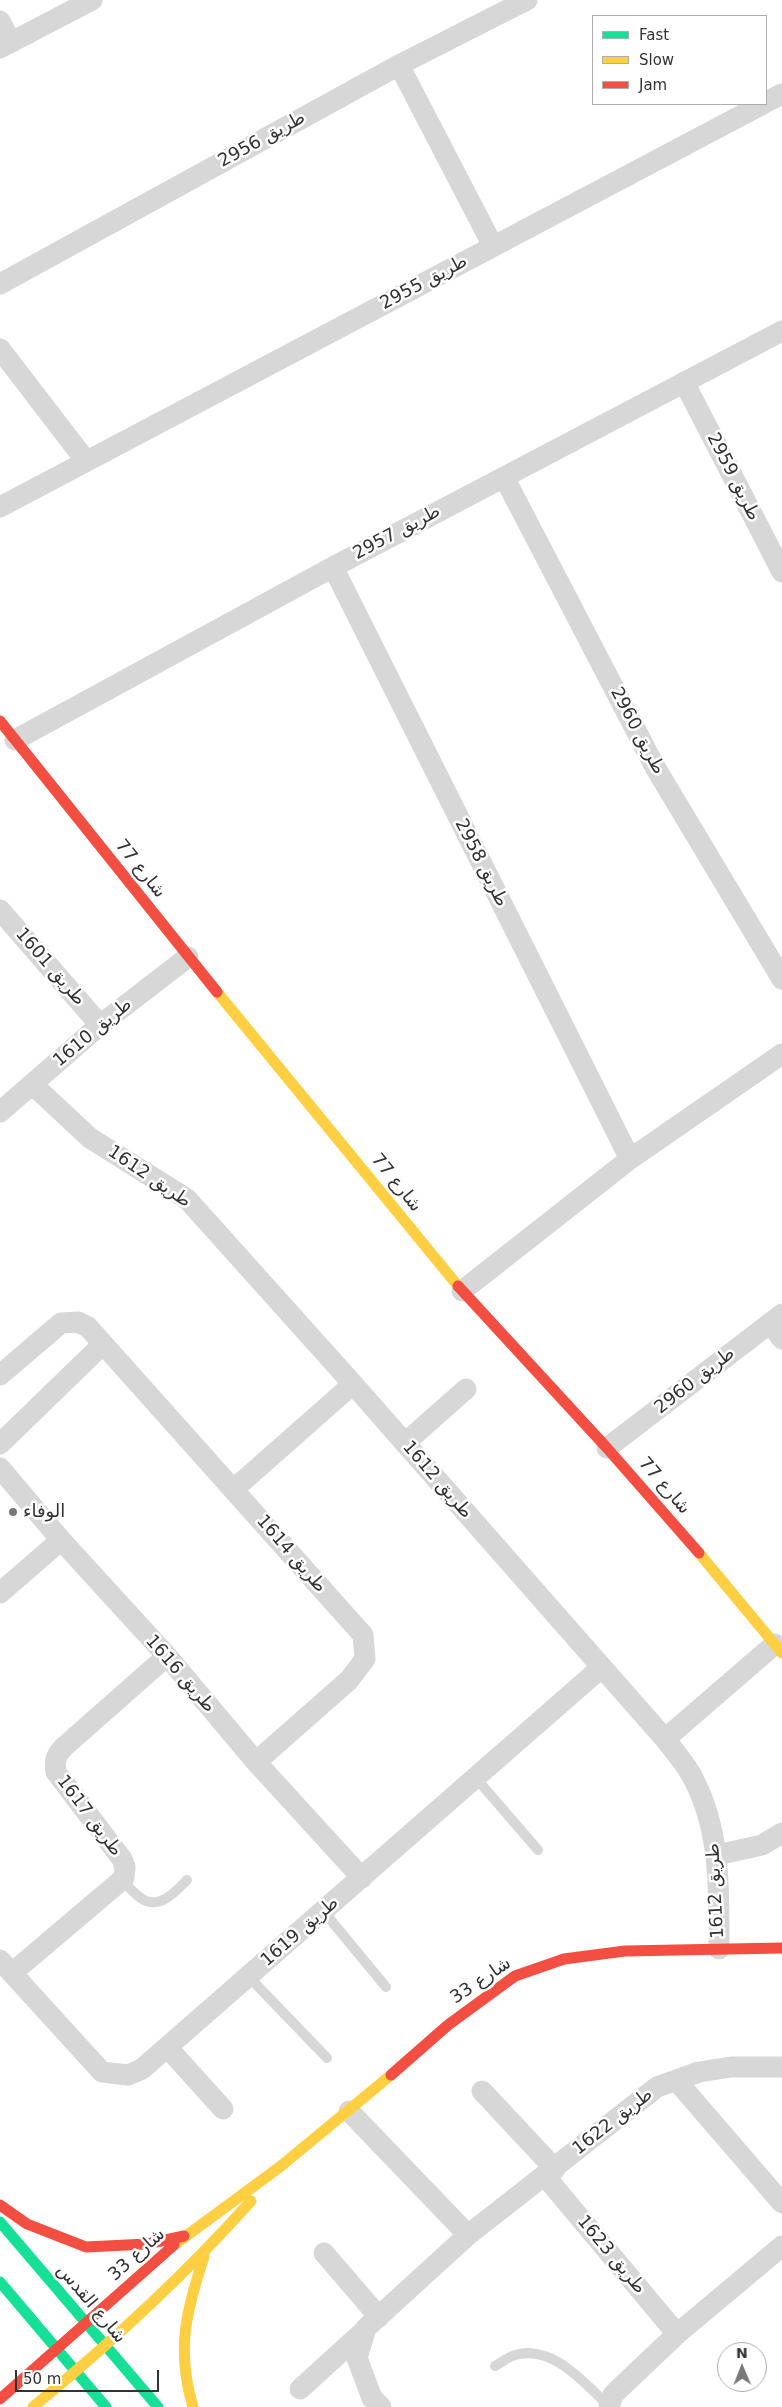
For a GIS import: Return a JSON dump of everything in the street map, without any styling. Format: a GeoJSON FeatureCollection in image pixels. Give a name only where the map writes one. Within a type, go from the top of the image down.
{"type":"FeatureCollection","features":[{"type":"Feature","properties":{"kind":"street"},"geometry":{"type":"LineString","coordinates":[[0,21],[5,45],[92,0]]}},
{"type":"Feature","properties":{"kind":"street","name":"طريق 2956"},"geometry":{"type":"LineString","coordinates":[[0,284],[399,65],[527,0]]}},
{"type":"Feature","properties":{"kind":"street"},"geometry":{"type":"LineString","coordinates":[[399,65],[493,246]]}},
{"type":"Feature","properties":{"kind":"street","name":"طريق 2955"},"geometry":{"type":"LineString","coordinates":[[767,102],[782,94]]}},
{"type":"Feature","properties":{"kind":"street","name":"طريق 2955"},"geometry":{"type":"LineString","coordinates":[[0,507],[760,105]]}},
{"type":"Feature","properties":{"kind":"street","name":"طريق 2957"},"geometry":{"type":"LineString","coordinates":[[15,740],[332,567],[782,331]]}},
{"type":"Feature","properties":{"kind":"street"},"geometry":{"type":"LineString","coordinates":[[0,349],[86,461]]}},
{"type":"Feature","properties":{"kind":"street","name":"طريق 2959"},"geometry":{"type":"LineString","coordinates":[[684,382],[782,572]]}},
{"type":"Feature","properties":{"kind":"street","name":"طريق 2960"},"geometry":{"type":"LineString","coordinates":[[504,477],[655,767],[782,979]]}},
{"type":"Feature","properties":{"kind":"street","name":"طريق 2958"},"geometry":{"type":"LineString","coordinates":[[332,567],[630,1159]]}},
{"type":"Feature","properties":{"kind":"street","name":"شارع 77"},"geometry":{"type":"LineString","coordinates":[[0,721],[188,957],[462,1291],[607,1448],[779,1648]]}},
{"type":"Feature","properties":{"kind":"street","name":"طريق 1601"},"geometry":{"type":"LineString","coordinates":[[0,910],[100,1025]]}},
{"type":"Feature","properties":{"kind":"street","name":"طريق 1610"},"geometry":{"type":"LineString","coordinates":[[0,1112],[100,1025],[188,957]]}},
{"type":"Feature","properties":{"kind":"street"},"geometry":{"type":"LineString","coordinates":[[462,1291],[630,1159],[782,1054]]}},
{"type":"Feature","properties":{"kind":"street","name":"طريق 1612"},"geometry":{"type":"LineString","coordinates":[[33,1085],[90,1138],[187,1199],[353,1384],[665,1739],[694,1779],[703,1802],[717,1856],[719,1949]]}},
{"type":"Feature","properties":{"kind":"street","name":"طريق 1614"},"geometry":{"type":"LineString","coordinates":[[0,1376],[61,1323],[83,1324],[234,1489],[363,1635],[366,1659],[349,1680],[256,1762]]}},
{"type":"Feature","properties":{"kind":"street","name":"طريق 2960"},"geometry":{"type":"LineString","coordinates":[[607,1448],[778,1325]]}},
{"type":"Feature","properties":{"kind":"street"},"geometry":{"type":"LineString","coordinates":[[0,1444],[103,1344]]}},
{"type":"Feature","properties":{"kind":"street"},"geometry":{"type":"LineString","coordinates":[[234,1489],[353,1384]]}},
{"type":"Feature","properties":{"kind":"street"},"geometry":{"type":"LineString","coordinates":[[405,1443],[466,1389]]}},
{"type":"Feature","properties":{"kind":"street","name":"طريق 1616"},"geometry":{"type":"LineString","coordinates":[[0,1468],[166,1656],[256,1762],[362,1878]]}},
{"type":"Feature","properties":{"kind":"street"},"geometry":{"type":"LineString","coordinates":[[0,1593],[62,1540]]}},
{"type":"Feature","properties":{"kind":"street"},"geometry":{"type":"LineString","coordinates":[[665,1739],[779,1648]]}},
{"type":"Feature","properties":{"kind":"street","name":"طريق 1617"},"geometry":{"type":"LineString","coordinates":[[6,1966],[124,1878],[125,1867],[122,1859],[56,1772],[54,1763],[57,1754],[65,1746],[166,1656]]}},
{"type":"Feature","properties":{"kind":"street","name":"طريق 1619"},"geometry":{"type":"LineString","coordinates":[[6,1966],[102,2072],[128,2075],[142,2069],[324,1912],[602,1666]]}},
{"type":"Feature","properties":{"kind":"street"},"geometry":{"type":"LineString","coordinates":[[717,1856],[762,1845],[782,1833]]}},
{"type":"Feature","properties":{"kind":"street","name":"شارع 33"},"geometry":{"type":"LineString","coordinates":[[0,2399],[185,2235],[281,2166],[349,2111],[448,2025],[515,1976],[564,1959],[625,1951],[782,1948]]}},
{"type":"Feature","properties":{"kind":"street"},"geometry":{"type":"LineString","coordinates":[[167,2047],[223,2110]]}},
{"type":"Feature","properties":{"kind":"street","name":"طريق 1622"},"geometry":{"type":"LineString","coordinates":[[300,2389],[468,2235],[657,2087],[699,2072],[731,2067],[782,2067]]}},
{"type":"Feature","properties":{"kind":"street"},"geometry":{"type":"LineString","coordinates":[[676,2080],[782,2203]]}},
{"type":"Feature","properties":{"kind":"street","name":"طريق 1623"},"geometry":{"type":"LineString","coordinates":[[482,2091],[550,2172],[678,2334]]}},
{"type":"Feature","properties":{"kind":"street"},"geometry":{"type":"LineString","coordinates":[[349,2111],[468,2235]]}},
{"type":"Feature","properties":{"kind":"street","name":"شارع 33"},"geometry":{"type":"LineString","coordinates":[[33,2407],[104,2347],[206,2252],[281,2166]]}},
{"type":"Feature","properties":{"kind":"street"},"geometry":{"type":"LineString","coordinates":[[0,2205],[27,2224],[86,2248],[147,2244],[185,2235]]}},
{"type":"Feature","properties":{"kind":"street","name":"شارع القدس"},"geometry":{"type":"LineString","coordinates":[[0,2222],[104,2347],[158,2407]]}},
{"type":"Feature","properties":{"kind":"street"},"geometry":{"type":"LineString","coordinates":[[609,2406],[613,2395],[678,2334],[782,2246]]}},
{"type":"Feature","properties":{"kind":"street"},"geometry":{"type":"LineString","coordinates":[[193,2407],[189,2396],[184,2352],[190,2298],[206,2252]]}},
{"type":"Feature","properties":{"kind":"street"},"geometry":{"type":"LineString","coordinates":[[324,2253],[373,2322],[358,2358],[372,2398],[380,2407]]}},
{"type":"Feature","properties":{"kind":"street"},"geometry":{"type":"LineString","coordinates":[[0,2282],[106,2407]]}},
{"type":"Feature","properties":{"kind":"lane"},"geometry":{"type":"LineString","coordinates":[[476,1777],[538,1850]]}},
{"type":"Feature","properties":{"kind":"lane"},"geometry":{"type":"LineString","coordinates":[[120,1880],[142,1899],[151,1902],[163,1901],[188,1880]]}},
{"type":"Feature","properties":{"kind":"lane"},"geometry":{"type":"LineString","coordinates":[[324,1912],[386,1987]]}},
{"type":"Feature","properties":{"kind":"lane"},"geometry":{"type":"LineString","coordinates":[[249,1977],[327,2058]]}},
{"type":"Feature","properties":{"kind":"lane"},"geometry":{"type":"LineString","coordinates":[[495,2366],[515,2355],[535,2353],[554,2358],[609,2406]]}},
{"type":"Feature","properties":{"kind":"traffic: fast"},"geometry":{"type":"LineString","coordinates":[[0,2222],[158,2407]]}},
{"type":"Feature","properties":{"kind":"traffic: fast"},"geometry":{"type":"LineString","coordinates":[[0,2282],[106,2407]]}},
{"type":"Feature","properties":{"kind":"traffic: slow"},"geometry":{"type":"LineString","coordinates":[[217,992],[458,1286]]}},
{"type":"Feature","properties":{"kind":"traffic: slow"},"geometry":{"type":"LineString","coordinates":[[699,1553],[782,1653]]}},
{"type":"Feature","properties":{"kind":"traffic: slow"},"geometry":{"type":"LineString","coordinates":[[174,2245],[281,2166],[391,2075]]}},
{"type":"Feature","properties":{"kind":"traffic: slow"},"geometry":{"type":"LineString","coordinates":[[33,2407],[146,2308],[200,2256],[251,2201]]}},
{"type":"Feature","properties":{"kind":"traffic: slow"},"geometry":{"type":"LineString","coordinates":[[193,2407],[185,2367],[185,2331],[192,2295],[204,2257]]}},
{"type":"Feature","properties":{"kind":"traffic: jam"},"geometry":{"type":"LineString","coordinates":[[0,721],[217,992]]}},
{"type":"Feature","properties":{"kind":"traffic: jam"},"geometry":{"type":"LineString","coordinates":[[458,1286],[607,1448],[699,1553]]}},
{"type":"Feature","properties":{"kind":"traffic: jam"},"geometry":{"type":"LineString","coordinates":[[391,2075],[448,2025],[515,1976],[564,1959],[625,1951],[782,1948]]}},
{"type":"Feature","properties":{"kind":"traffic: jam"},"geometry":{"type":"LineString","coordinates":[[0,2205],[27,2224],[86,2247],[147,2244],[184,2236]]}},
{"type":"Feature","properties":{"kind":"traffic: jam"},"geometry":{"type":"LineString","coordinates":[[0,2399],[174,2245]]}},
{"type":"Feature","properties":{"kind":"place","name":"الوفاء"},"geometry":{"type":"Point","coordinates":[13,1512]}}]}
